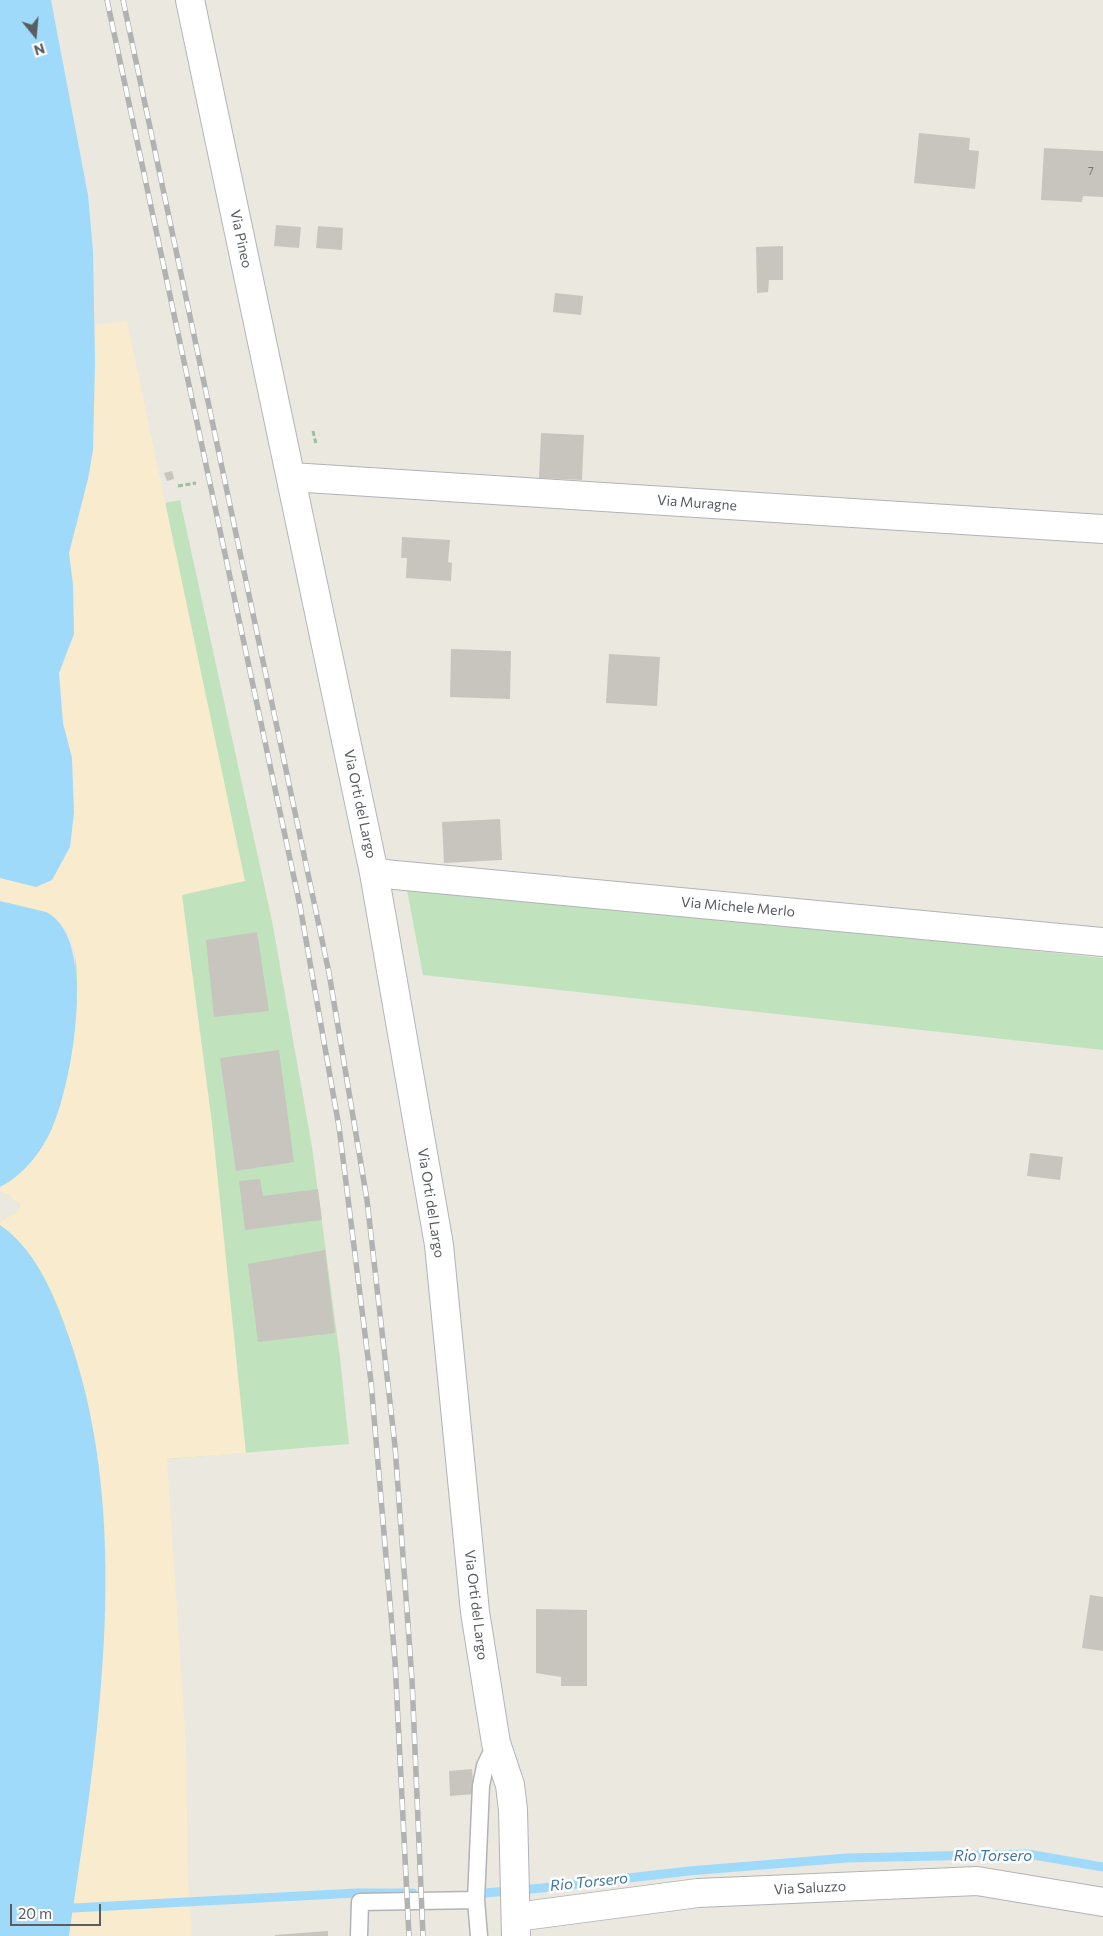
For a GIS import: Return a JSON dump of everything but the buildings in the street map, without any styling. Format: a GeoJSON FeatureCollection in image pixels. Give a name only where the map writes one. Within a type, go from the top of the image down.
{"type":"FeatureCollection","features":[{"type":"Feature","properties":{"kind":"street","name":"Via Pineo"},"geometry":{"type":"LineString","coordinates":[[190,0],[291,477]]}},
{"type":"Feature","properties":{"kind":"street","name":"Via Muragne"},"geometry":{"type":"LineString","coordinates":[[291,477],[1103,529]]}},
{"type":"Feature","properties":{"kind":"street","name":"Via Orti del Largo"},"geometry":{"type":"LineString","coordinates":[[291,477],[374,873],[439,1245],[475,1612],[496,1743],[510,1785],[513,1810],[516,1921]]}},
{"type":"Feature","properties":{"kind":"street","name":"Via Michele Merlo"},"geometry":{"type":"LineString","coordinates":[[374,873],[1103,942]]}},
{"type":"Feature","properties":{"kind":"street","name":"Via Saluzzo"},"geometry":{"type":"LineString","coordinates":[[516,1921],[698,1893],[977,1881],[1103,1902]]}},
{"type":"Feature","properties":{"kind":"lane"},"geometry":{"type":"LineString","coordinates":[[479,1936],[476,1900],[481,1786],[485,1766],[496,1743]]}},
{"type":"Feature","properties":{"kind":"lane"},"geometry":{"type":"LineString","coordinates":[[359,1936],[360,1902],[476,1900]]}},
{"type":"Feature","properties":{"kind":"path"},"geometry":{"type":"LineString","coordinates":[[178,486],[196,483]]}},
{"type":"Feature","properties":{"kind":"green space"},"geometry":{"type":"Polygon","coordinates":[[[180,500],[272,921],[312,1147],[340,1358],[349,1444],[99,1465],[80,1368],[4,1228],[0,1225],[0,1222],[19,1210],[20,1205],[8,1195],[0,1192],[64,1088],[75,1029],[76,520],[180,500]]]}},
{"type":"Feature","properties":{"kind":"green space"},"geometry":{"type":"Polygon","coordinates":[[[406,885],[1103,958],[1103,1050],[423,975],[406,885]]]}},
{"type":"Feature","properties":{"kind":"sand"},"geometry":{"type":"Polygon","coordinates":[[[127,321],[245,881],[182,895],[212,1123],[246,1453],[167,1459],[186,1744],[188,1878],[192,1936],[69,1936],[99,1709],[104,1633],[105,1556],[100,1480],[88,1405],[62,1317],[42,1273],[23,1247],[0,1225],[0,1222],[19,1210],[20,1205],[8,1195],[0,1192],[0,1187],[24,1170],[37,1154],[52,1128],[58,1111],[65,1087],[75,1027],[77,968],[73,945],[65,929],[58,922],[43,913],[0,901],[0,878],[36,887],[52,880],[70,847],[72,758],[63,723],[59,673],[74,634],[73,585],[69,553],[88,479],[93,450],[95,325],[127,321]]]}},
{"type":"Feature","properties":{"kind":"water"},"geometry":{"type":"Polygon","coordinates":[[[0,0],[51,0],[88,195],[93,251],[95,362],[93,450],[88,479],[69,553],[73,585],[74,634],[59,673],[63,723],[72,758],[74,813],[70,847],[52,880],[36,887],[0,878],[0,0]]]}},
{"type":"Feature","properties":{"kind":"water"},"geometry":{"type":"Polygon","coordinates":[[[0,901],[46,912],[62,927],[72,951],[76,980],[76,1013],[73,1047],[67,1079],[60,1107],[52,1128],[43,1146],[31,1162],[17,1176],[0,1187],[0,901]]]}},
{"type":"Feature","properties":{"kind":"water"},"geometry":{"type":"Polygon","coordinates":[[[0,1225],[12,1234],[31,1256],[46,1281],[58,1307],[86,1394],[99,1470],[105,1547],[105,1626],[91,1784],[69,1936],[0,1936],[0,1225]]]}},
{"type":"Feature","properties":{"kind":"waterway","name":"Rio Torsero"},"geometry":{"type":"LineString","coordinates":[[474,1894],[689,1871],[847,1858],[1028,1854],[1103,1867]]}},
{"type":"Feature","properties":{"kind":"waterway","name":"Rio Torsero"},"geometry":{"type":"LineString","coordinates":[[73,1908],[356,1893],[413,1893]]}},
{"type":"Feature","properties":{"kind":"railway"},"geometry":{"type":"LineString","coordinates":[[107,0],[300,906],[339,1127],[371,1382],[395,1661],[409,1936]]}},
{"type":"Feature","properties":{"kind":"railway"},"geometry":{"type":"LineString","coordinates":[[123,0],[329,973],[367,1200],[395,1446],[412,1680],[423,1936]]}}]}
